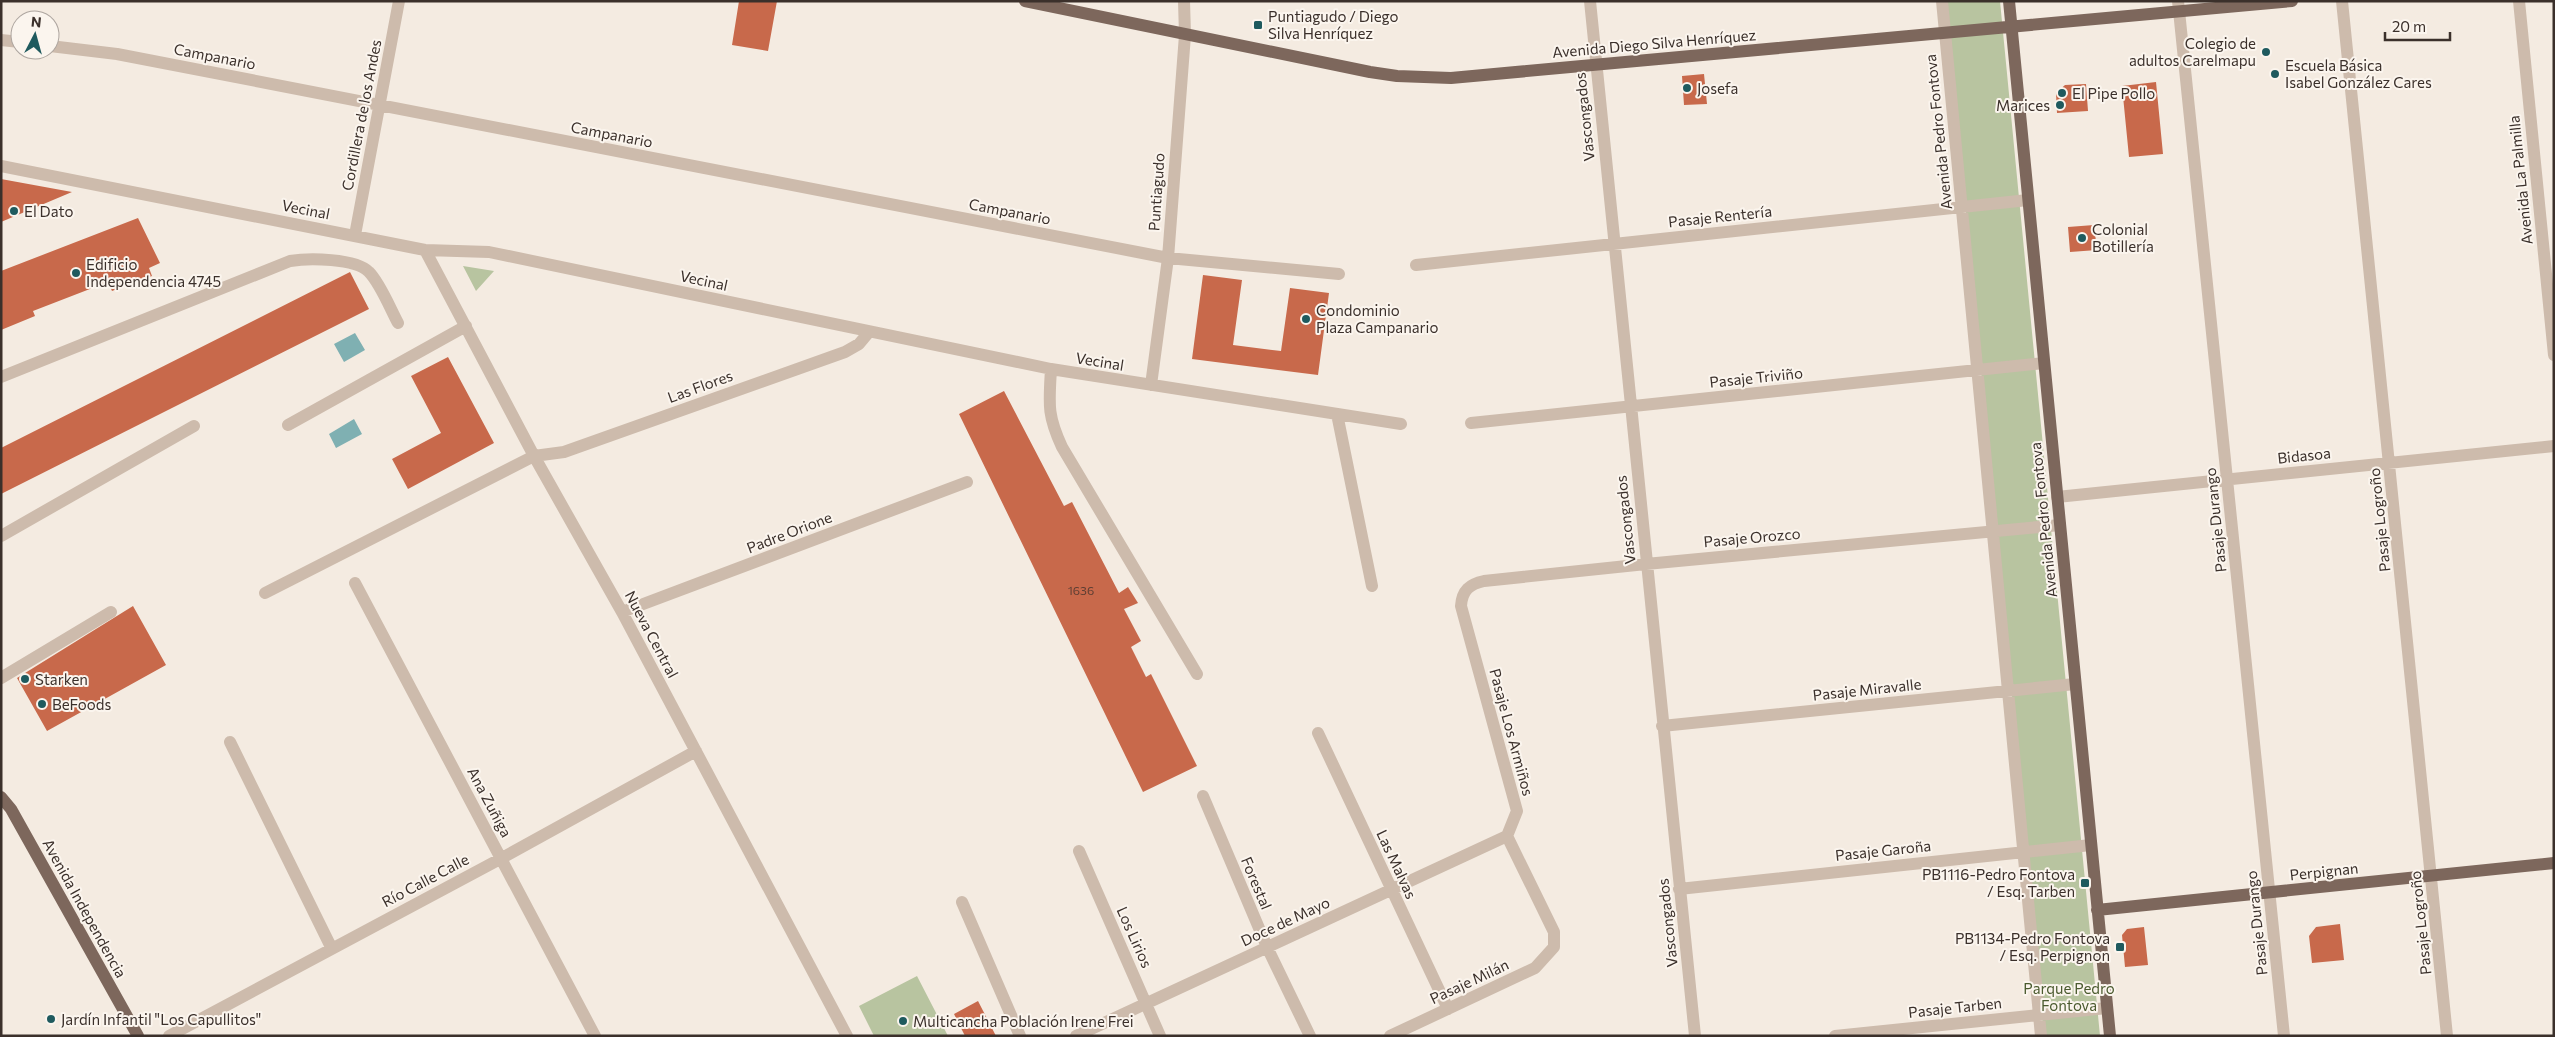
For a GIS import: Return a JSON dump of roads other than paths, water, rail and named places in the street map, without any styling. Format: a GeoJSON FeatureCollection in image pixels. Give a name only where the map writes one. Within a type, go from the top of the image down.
{"type":"FeatureCollection","features":[{"type":"Feature","properties":{"kind":"main road","name":"Avenida Diego Silva Henríquez"},"geometry":{"type":"LineString","coordinates":[[1025,1],[1185,36],[1397,76],[1451,78],[2011,27],[2178,6],[2292,1]]}},
{"type":"Feature","properties":{"kind":"main road","name":"Avenida Pedro Fontova"},"geometry":{"type":"LineString","coordinates":[[2009,1],[2110,1036]]}},
{"type":"Feature","properties":{"kind":"main road","name":"Avenida Independencia"},"geometry":{"type":"LineString","coordinates":[[1,796],[11,809],[138,1036]]}},
{"type":"Feature","properties":{"kind":"main road","name":"Perpignan"},"geometry":{"type":"LineString","coordinates":[[2098,910],[2554,863]]}},
{"type":"Feature","properties":{"kind":"street","name":"Cordillera de los Andes"},"geometry":{"type":"LineString","coordinates":[[355,235],[399,1]]}},
{"type":"Feature","properties":{"kind":"street","name":"Puntiagudo"},"geometry":{"type":"LineString","coordinates":[[1151,385],[1168,258],[1185,36],[1184,1]]}},
{"type":"Feature","properties":{"kind":"street","name":"Vascongados"},"geometry":{"type":"LineString","coordinates":[[1590,1],[1612,244],[1695,1036]]}},
{"type":"Feature","properties":{"kind":"street","name":"Avenida Pedro Fontova"},"geometry":{"type":"LineString","coordinates":[[1942,1],[2041,1036]]}},
{"type":"Feature","properties":{"kind":"street","name":"Pasaje Logroño"},"geometry":{"type":"LineString","coordinates":[[2342,1],[2448,1036]]}},
{"type":"Feature","properties":{"kind":"street","name":"Avenida La Palmilla"},"geometry":{"type":"LineString","coordinates":[[2519,1],[2554,355]]}},
{"type":"Feature","properties":{"kind":"street","name":"Pasaje Durango"},"geometry":{"type":"LineString","coordinates":[[2178,6],[2284,1036]]}},
{"type":"Feature","properties":{"kind":"street","name":"Campanario"},"geometry":{"type":"LineString","coordinates":[[60,47],[116,54],[1168,258],[1339,274]]}},
{"type":"Feature","properties":{"kind":"street","name":"Vecinal"},"geometry":{"type":"LineString","coordinates":[[1,166],[425,250],[489,252],[1051,370],[1401,424]]}},
{"type":"Feature","properties":{"kind":"street","name":"Pasaje Rentería"},"geometry":{"type":"LineString","coordinates":[[1416,265],[2028,200]]}},
{"type":"Feature","properties":{"kind":"street","name":"Nueva Central"},"geometry":{"type":"LineString","coordinates":[[425,250],[534,456],[622,612],[847,1036]]}},
{"type":"Feature","properties":{"kind":"street"},"geometry":{"type":"LineString","coordinates":[[1,377],[290,261],[307,258],[357,264],[369,272],[398,323]]}},
{"type":"Feature","properties":{"kind":"street"},"geometry":{"type":"LineString","coordinates":[[288,425],[466,326]]}},
{"type":"Feature","properties":{"kind":"street","name":"Las Flores"},"geometry":{"type":"LineString","coordinates":[[265,593],[534,456],[564,452],[845,352],[859,344],[869,332]]}},
{"type":"Feature","properties":{"kind":"street","name":"Pasaje Triviño"},"geometry":{"type":"LineString","coordinates":[[1471,423],[2044,363]]}},
{"type":"Feature","properties":{"kind":"street"},"geometry":{"type":"LineString","coordinates":[[1051,370],[1049,405],[1051,424],[1062,447],[1197,674]]}},
{"type":"Feature","properties":{"kind":"street"},"geometry":{"type":"LineString","coordinates":[[1337,414],[1372,586]]}},
{"type":"Feature","properties":{"kind":"street"},"geometry":{"type":"LineString","coordinates":[[1,536],[194,426]]}},
{"type":"Feature","properties":{"kind":"street","name":"Bidasoa"},"geometry":{"type":"LineString","coordinates":[[2057,496],[2554,446]]}},
{"type":"Feature","properties":{"kind":"street","name":"Padre Orione"},"geometry":{"type":"LineString","coordinates":[[622,612],[967,482]]}},
{"type":"Feature","properties":{"kind":"street","name":"Pasaje Orozco"},"geometry":{"type":"LineString","coordinates":[[1461,606],[1465,591],[1475,583],[1646,564],[2060,525]]}},
{"type":"Feature","properties":{"kind":"street","name":"Ana Zuñiga"},"geometry":{"type":"LineString","coordinates":[[355,583],[595,1036]]}},
{"type":"Feature","properties":{"kind":"street","name":"Pasaje Los Armiños"},"geometry":{"type":"LineString","coordinates":[[1461,606],[1517,811],[1507,836]]}},
{"type":"Feature","properties":{"kind":"street"},"geometry":{"type":"LineString","coordinates":[[1,678],[111,612]]}},
{"type":"Feature","properties":{"kind":"street","name":"Pasaje Miravalle"},"geometry":{"type":"LineString","coordinates":[[1662,726],[2075,684]]}},
{"type":"Feature","properties":{"kind":"street","name":"Las Malvas"},"geometry":{"type":"LineString","coordinates":[[1318,733],[1448,1009]]}},
{"type":"Feature","properties":{"kind":"street"},"geometry":{"type":"LineString","coordinates":[[230,742],[331,947]]}},
{"type":"Feature","properties":{"kind":"street","name":"Río Calle Calle"},"geometry":{"type":"LineString","coordinates":[[170,1036],[331,947],[502,858],[696,751]]}},
{"type":"Feature","properties":{"kind":"street","name":"Forestal"},"geometry":{"type":"LineString","coordinates":[[1202,796],[1267,947],[1310,1036]]}},
{"type":"Feature","properties":{"kind":"street","name":"Doce de Mayo"},"geometry":{"type":"LineString","coordinates":[[1076,1036],[1507,836]]}},
{"type":"Feature","properties":{"kind":"street","name":"Pasaje Milán"},"geometry":{"type":"LineString","coordinates":[[1390,1036],[1535,968],[1554,947],[1554,932],[1507,836]]}},
{"type":"Feature","properties":{"kind":"street","name":"Pasaje Garoña"},"geometry":{"type":"LineString","coordinates":[[1679,889],[2091,844]]}},
{"type":"Feature","properties":{"kind":"street","name":"Los Lirios"},"geometry":{"type":"LineString","coordinates":[[1079,851],[1160,1036]]}},
{"type":"Feature","properties":{"kind":"street"},"geometry":{"type":"LineString","coordinates":[[962,902],[1020,1036]]}},
{"type":"Feature","properties":{"kind":"street","name":"Pasaje Tarben"},"geometry":{"type":"LineString","coordinates":[[1835,1036],[2108,1008]]}},
{"type":"Feature","properties":{"kind":"water"},"geometry":{"type":"Polygon","coordinates":[[[355,333],[365,350],[344,362],[334,344],[355,333]]]}},
{"type":"Feature","properties":{"kind":"water"},"geometry":{"type":"Polygon","coordinates":[[[354,419],[362,434],[336,448],[329,434],[354,419]]]}},
{"type":"Feature","properties":{"kind":"place","name":"Puntiagudo / Diego Silva Henríquez"},"geometry":{"type":"Point","coordinates":[1258,25]}},
{"type":"Feature","properties":{"kind":"place","name":"Colegio de adultos Carelmapu"},"geometry":{"type":"Point","coordinates":[2266,52]}},
{"type":"Feature","properties":{"kind":"place","name":"Escuela Básica Isabel González Cares"},"geometry":{"type":"Point","coordinates":[2275,74]}},
{"type":"Feature","properties":{"kind":"place","name":"Josefa"},"geometry":{"type":"Point","coordinates":[1687,88]}},
{"type":"Feature","properties":{"kind":"place","name":"El Pipe Pollo"},"geometry":{"type":"Point","coordinates":[2062,93]}},
{"type":"Feature","properties":{"kind":"place","name":"Marices"},"geometry":{"type":"Point","coordinates":[2060,105]}},
{"type":"Feature","properties":{"kind":"place","name":"El Dato"},"geometry":{"type":"Point","coordinates":[14,211]}},
{"type":"Feature","properties":{"kind":"place","name":"Colonial Botillería"},"geometry":{"type":"Point","coordinates":[2082,238]}},
{"type":"Feature","properties":{"kind":"place","name":"Edificio Independencia 4745"},"geometry":{"type":"Point","coordinates":[76,273]}},
{"type":"Feature","properties":{"kind":"place","name":"Condominio Plaza Campanario"},"geometry":{"type":"Point","coordinates":[1306,319]}},
{"type":"Feature","properties":{"kind":"place","name":"Starken"},"geometry":{"type":"Point","coordinates":[25,679]}},
{"type":"Feature","properties":{"kind":"place","name":"BeFoods"},"geometry":{"type":"Point","coordinates":[42,704]}},
{"type":"Feature","properties":{"kind":"place","name":"PB1116-Pedro Fontova / Esq. Tarben"},"geometry":{"type":"Point","coordinates":[2085,883]}},
{"type":"Feature","properties":{"kind":"place","name":"PB1134-Pedro Fontova / Esq. Perpignon"},"geometry":{"type":"Point","coordinates":[2120,947]}},
{"type":"Feature","properties":{"kind":"place","name":"Jardín Infantil \"Los Capullitos\""},"geometry":{"type":"Point","coordinates":[51,1019]}},
{"type":"Feature","properties":{"kind":"place","name":"Multicancha Población Irene Frei"},"geometry":{"type":"Point","coordinates":[903,1021]}},
{"type":"Feature","properties":{"kind":"park label","name":"Parque Pedro Fontova"},"geometry":{"type":"Point","coordinates":[2069,996]}}]}
